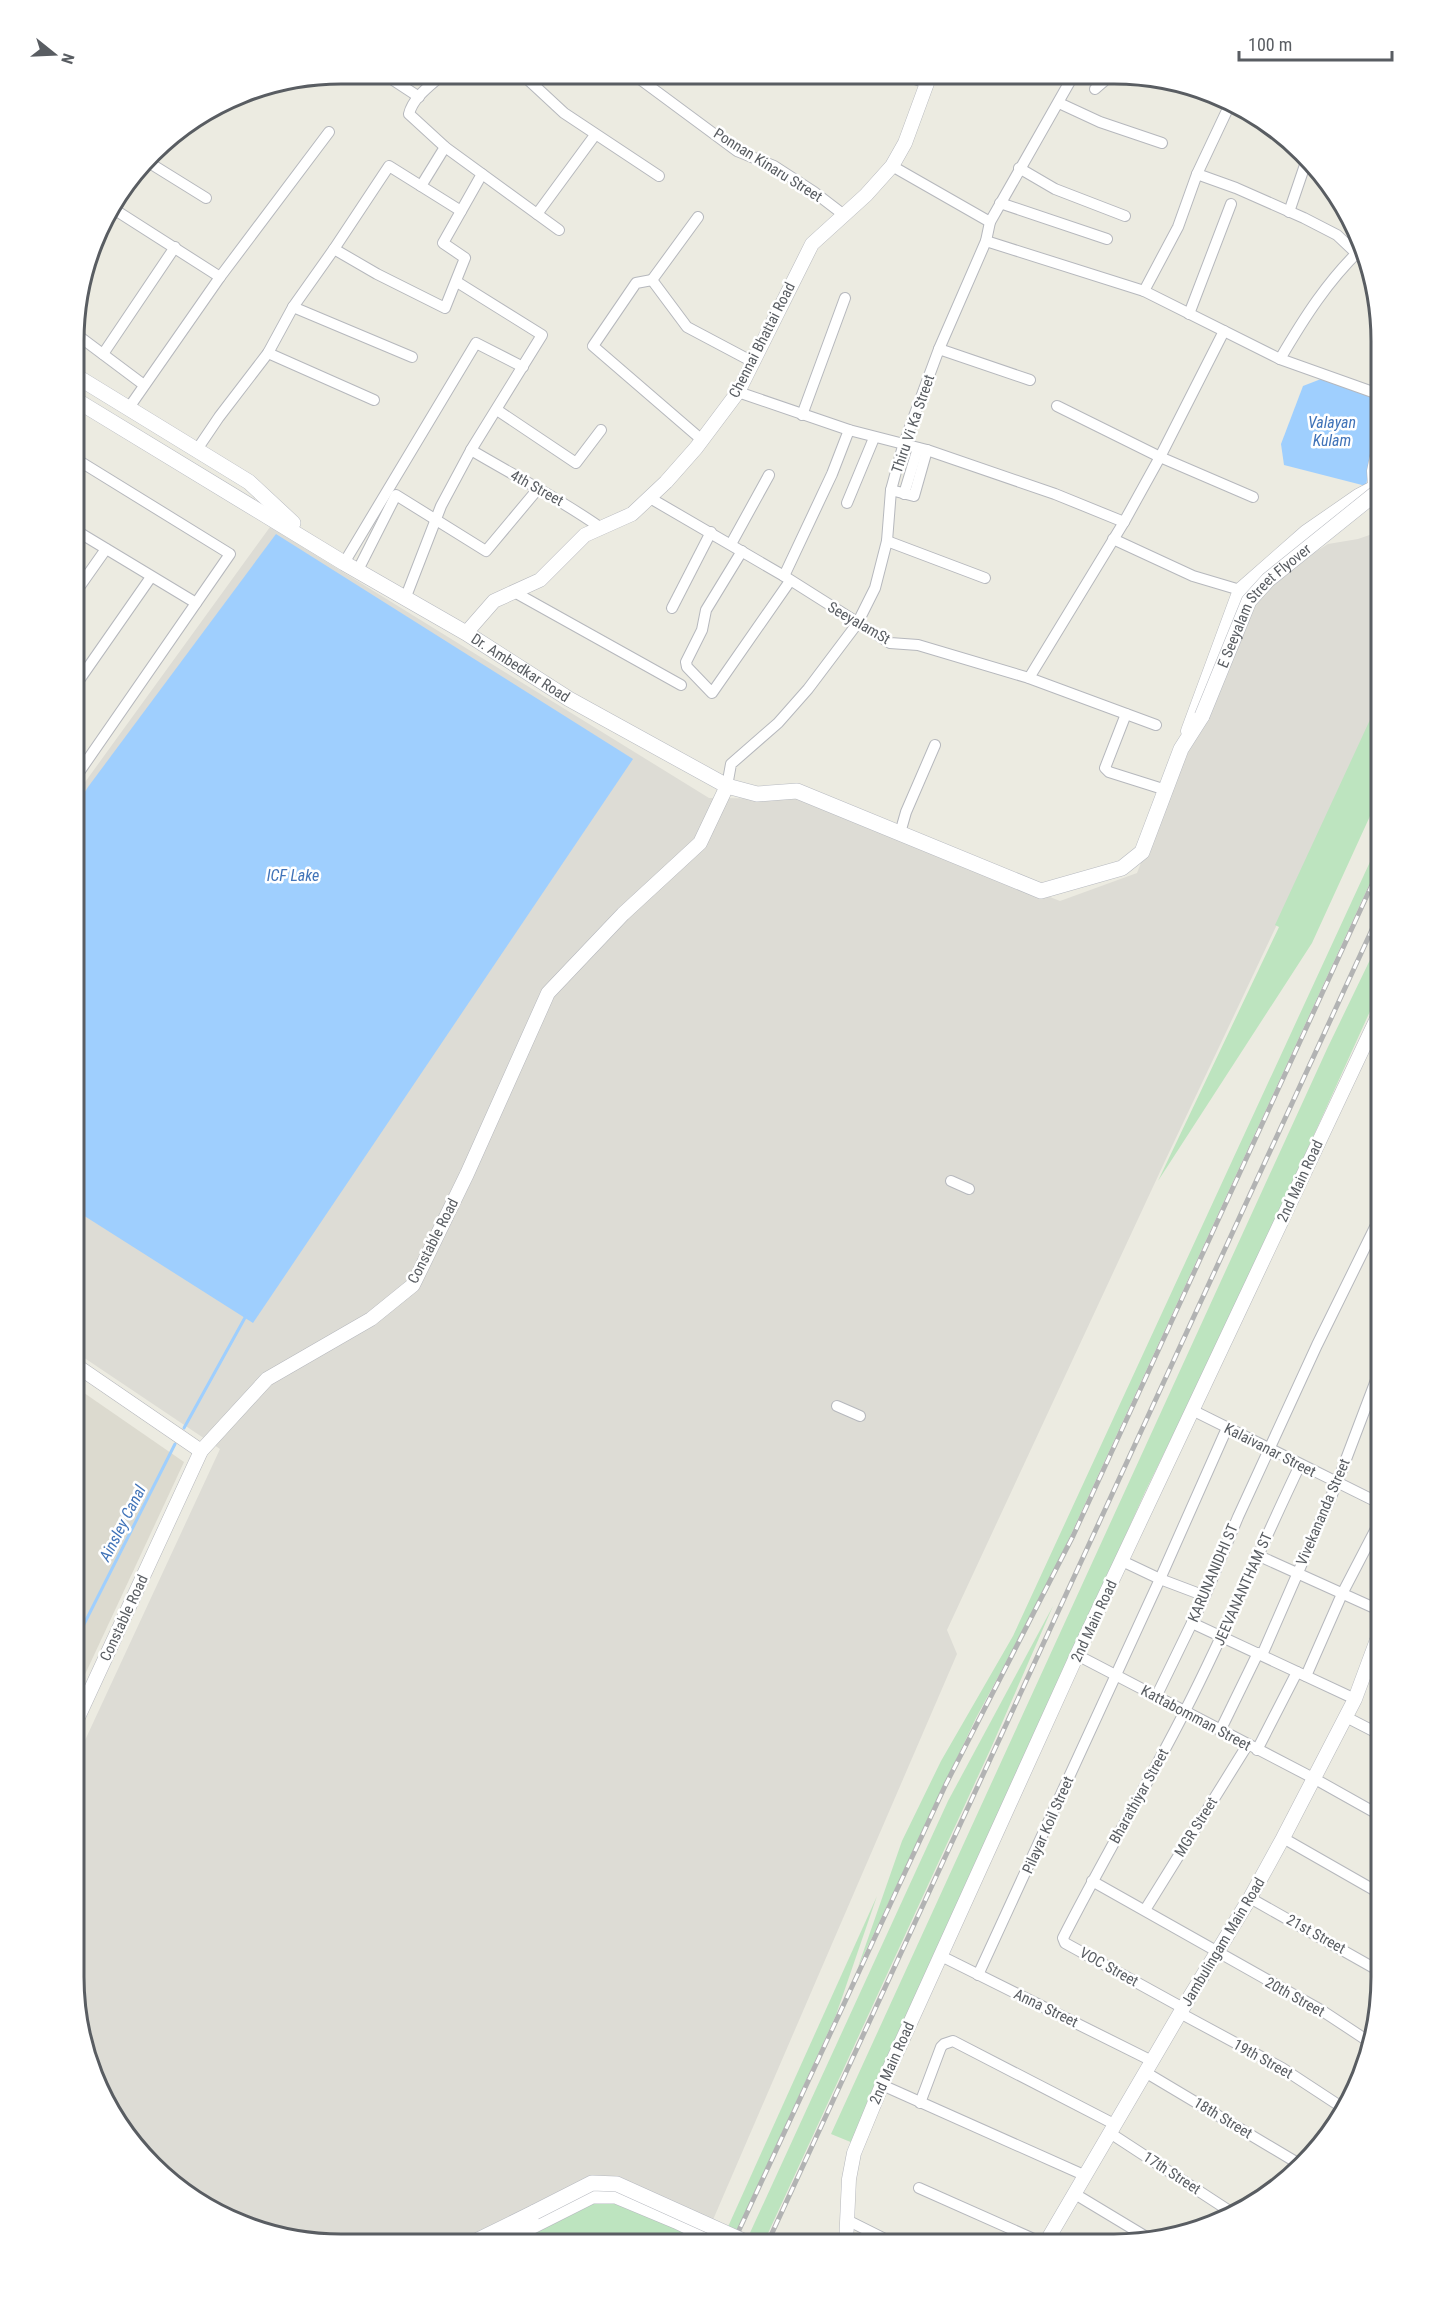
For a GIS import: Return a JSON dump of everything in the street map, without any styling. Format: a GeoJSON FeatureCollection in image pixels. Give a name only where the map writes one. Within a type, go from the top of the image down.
{"type":"FeatureCollection","features":[{"type":"Feature","properties":{"kind":"main road","name":"Dr. Ambedkar Road"},"geometry":{"type":"LineString","coordinates":[[84,381],[249,482],[318,546]]}},
{"type":"Feature","properties":{"kind":"main road","name":"Dr. Ambedkar Road"},"geometry":{"type":"LineString","coordinates":[[84,405],[405,599],[466,633],[569,699],[727,786],[758,794],[797,791],[900,833]]}},
{"type":"Feature","properties":{"kind":"main road","name":"E Seeyalam Street Flyover"},"geometry":{"type":"LineString","coordinates":[[900,833],[1041,891],[1122,868],[1142,852],[1181,749],[1202,717],[1249,601],[1268,580],[1371,496]]}},
{"type":"Feature","properties":{"kind":"main road"},"geometry":{"type":"LineString","coordinates":[[490,2234],[591,2183],[617,2184],[726,2234]]}},
{"type":"Feature","properties":{"kind":"main road"},"geometry":{"type":"LineString","coordinates":[[517,2234],[592,2196],[607,2195],[616,2196],[702,2234]]}},
{"type":"Feature","properties":{"kind":"street"},"geometry":{"type":"LineString","coordinates":[[399,84],[419,97]]}},
{"type":"Feature","properties":{"kind":"street"},"geometry":{"type":"LineString","coordinates":[[433,84],[411,107],[409,114],[445,147],[559,230]]}},
{"type":"Feature","properties":{"kind":"street"},"geometry":{"type":"LineString","coordinates":[[533,84],[564,113],[659,176]]}},
{"type":"Feature","properties":{"kind":"street","name":"Ponnan Kinaru Street"},"geometry":{"type":"LineString","coordinates":[[647,84],[738,151],[774,166],[844,214]]}},
{"type":"Feature","properties":{"kind":"street","name":"Chennai Bhattai Road"},"geometry":{"type":"LineString","coordinates":[[466,633],[494,601],[516,593],[540,580],[585,535],[632,514],[650,498],[702,440],[738,392],[812,244],[866,195],[892,166],[905,143],[926,84]]}},
{"type":"Feature","properties":{"kind":"street","name":"Thiru Vi Ka Street"},"geometry":{"type":"LineString","coordinates":[[727,786],[731,764],[778,723],[808,689],[857,624],[875,588],[887,541],[891,490],[903,446],[939,349],[986,241],[990,222],[1068,84]]}},
{"type":"Feature","properties":{"kind":"street"},"geometry":{"type":"LineString","coordinates":[[1095,89],[1101,84]]}},
{"type":"Feature","properties":{"kind":"street"},"geometry":{"type":"LineString","coordinates":[[1059,103],[1100,122],[1162,143]]}},
{"type":"Feature","properties":{"kind":"street"},"geometry":{"type":"LineString","coordinates":[[1144,291],[1178,227],[1197,174],[1227,111]]}},
{"type":"Feature","properties":{"kind":"street"},"geometry":{"type":"LineString","coordinates":[[128,409],[220,277],[329,132]]}},
{"type":"Feature","properties":{"kind":"street"},"geometry":{"type":"LineString","coordinates":[[537,214],[595,135]]}},
{"type":"Feature","properties":{"kind":"street"},"geometry":{"type":"LineString","coordinates":[[421,186],[445,147]]}},
{"type":"Feature","properties":{"kind":"street"},"geometry":{"type":"LineString","coordinates":[[154,165],[206,198]]}},
{"type":"Feature","properties":{"kind":"street"},"geometry":{"type":"LineString","coordinates":[[196,451],[268,353],[293,307],[389,166],[461,211]]}},
{"type":"Feature","properties":{"kind":"street"},"geometry":{"type":"LineString","coordinates":[[892,166],[990,222]]}},
{"type":"Feature","properties":{"kind":"street"},"geometry":{"type":"LineString","coordinates":[[1019,168],[1055,189],[1125,216]]}},
{"type":"Feature","properties":{"kind":"street"},"geometry":{"type":"LineString","coordinates":[[1289,212],[1304,168]]}},
{"type":"Feature","properties":{"kind":"street"},"geometry":{"type":"LineString","coordinates":[[334,249],[377,274],[445,308],[465,258],[443,243],[483,174]]}},
{"type":"Feature","properties":{"kind":"street"},"geometry":{"type":"LineString","coordinates":[[1197,174],[1236,188],[1289,212],[1352,245]]}},
{"type":"Feature","properties":{"kind":"street"},"geometry":{"type":"LineString","coordinates":[[1000,203],[1107,239]]}},
{"type":"Feature","properties":{"kind":"street"},"geometry":{"type":"LineString","coordinates":[[1189,314],[1231,204]]}},
{"type":"Feature","properties":{"kind":"street"},"geometry":{"type":"LineString","coordinates":[[119,212],[220,277]]}},
{"type":"Feature","properties":{"kind":"street"},"geometry":{"type":"LineString","coordinates":[[698,217],[651,280],[636,283],[592,346],[702,440]]}},
{"type":"Feature","properties":{"kind":"street"},"geometry":{"type":"LineString","coordinates":[[986,241],[1144,291],[1280,359],[1371,391]]}},
{"type":"Feature","properties":{"kind":"street"},"geometry":{"type":"LineString","coordinates":[[103,354],[175,248]]}},
{"type":"Feature","properties":{"kind":"street"},"geometry":{"type":"LineString","coordinates":[[1280,359],[1332,278],[1355,255]]}},
{"type":"Feature","properties":{"kind":"street"},"geometry":{"type":"LineString","coordinates":[[651,280],[687,327],[753,362]]}},
{"type":"Feature","properties":{"kind":"street"},"geometry":{"type":"LineString","coordinates":[[405,599],[441,506],[471,450],[542,335],[457,282]]}},
{"type":"Feature","properties":{"kind":"street"},"geometry":{"type":"LineString","coordinates":[[802,415],[845,298]]}},
{"type":"Feature","properties":{"kind":"street"},"geometry":{"type":"LineString","coordinates":[[293,307],[412,357]]}},
{"type":"Feature","properties":{"kind":"street"},"geometry":{"type":"LineString","coordinates":[[1029,678],[1124,522],[1224,331]]}},
{"type":"Feature","properties":{"kind":"street"},"geometry":{"type":"LineString","coordinates":[[84,340],[144,385]]}},
{"type":"Feature","properties":{"kind":"street"},"geometry":{"type":"LineString","coordinates":[[351,566],[476,343],[523,367]]}},
{"type":"Feature","properties":{"kind":"street"},"geometry":{"type":"LineString","coordinates":[[939,349],[1030,380]]}},
{"type":"Feature","properties":{"kind":"street"},"geometry":{"type":"LineString","coordinates":[[268,353],[374,400]]}},
{"type":"Feature","properties":{"kind":"street"},"geometry":{"type":"LineString","coordinates":[[738,392],[874,438],[923,449],[1055,494],[1124,522]]}},
{"type":"Feature","properties":{"kind":"street"},"geometry":{"type":"LineString","coordinates":[[1057,406],[1160,457],[1253,497]]}},
{"type":"Feature","properties":{"kind":"street"},"geometry":{"type":"LineString","coordinates":[[497,410],[576,463],[601,430]]}},
{"type":"Feature","properties":{"kind":"street"},"geometry":{"type":"LineString","coordinates":[[742,551],[706,610],[702,630],[686,662],[687,668],[712,693],[787,578],[849,430]]}},
{"type":"Feature","properties":{"kind":"street"},"geometry":{"type":"LineString","coordinates":[[847,502],[874,438]]}},
{"type":"Feature","properties":{"kind":"street"},"geometry":{"type":"LineString","coordinates":[[891,490],[914,496],[923,449]]}},
{"type":"Feature","properties":{"kind":"street","name":"4th Street"},"geometry":{"type":"LineString","coordinates":[[471,450],[537,490],[564,502],[601,528]]}},
{"type":"Feature","properties":{"kind":"street"},"geometry":{"type":"LineString","coordinates":[[84,464],[230,554],[84,765]]}},
{"type":"Feature","properties":{"kind":"street"},"geometry":{"type":"LineString","coordinates":[[731,544],[769,475]]}},
{"type":"Feature","properties":{"kind":"street"},"geometry":{"type":"LineString","coordinates":[[351,566],[396,495],[486,551],[537,490]]}},
{"type":"Feature","properties":{"kind":"street"},"geometry":{"type":"LineString","coordinates":[[1181,749],[1240,590],[1305,532],[1371,494]]}},
{"type":"Feature","properties":{"kind":"street","name":"SeeyalamSt"},"geometry":{"type":"LineString","coordinates":[[650,498],[731,544],[890,643],[918,645],[1029,678],[1156,725]]}},
{"type":"Feature","properties":{"kind":"street"},"geometry":{"type":"LineString","coordinates":[[672,608],[711,532]]}},
{"type":"Feature","properties":{"kind":"street"},"geometry":{"type":"LineString","coordinates":[[84,536],[196,603]]}},
{"type":"Feature","properties":{"kind":"street"},"geometry":{"type":"LineString","coordinates":[[1113,539],[1193,576],[1240,590]]}},
{"type":"Feature","properties":{"kind":"street"},"geometry":{"type":"LineString","coordinates":[[887,541],[985,578]]}},
{"type":"Feature","properties":{"kind":"street"},"geometry":{"type":"LineString","coordinates":[[84,580],[106,549]]}},
{"type":"Feature","properties":{"kind":"street"},"geometry":{"type":"LineString","coordinates":[[84,673],[151,577]]}},
{"type":"Feature","properties":{"kind":"street"},"geometry":{"type":"LineString","coordinates":[[516,593],[681,685]]}},
{"type":"Feature","properties":{"kind":"street"},"geometry":{"type":"LineString","coordinates":[[1126,714],[1105,768],[1109,772],[1166,790]]}},
{"type":"Feature","properties":{"kind":"street"},"geometry":{"type":"LineString","coordinates":[[900,833],[906,812],[935,745]]}},
{"type":"Feature","properties":{"kind":"street","name":"Constable Road"},"geometry":{"type":"LineString","coordinates":[[84,1704],[201,1451],[267,1379],[371,1319],[413,1285],[467,1174],[548,993],[623,914],[699,843],[727,786]]}},
{"type":"Feature","properties":{"kind":"street","name":"2nd Main Road"},"geometry":{"type":"LineString","coordinates":[[847,2234],[849,2179],[854,2153],[882,2085],[1077,1655],[1371,1031]]}},
{"type":"Feature","properties":{"kind":"street"},"geometry":{"type":"LineString","coordinates":[[951,1181],[969,1189]]}},
{"type":"Feature","properties":{"kind":"street","name":"KARUNANIDHI ST"},"geometry":{"type":"LineString","coordinates":[[1156,1697],[1205,1596],[1238,1517],[1317,1345],[1371,1235]]}},
{"type":"Feature","properties":{"kind":"street"},"geometry":{"type":"LineString","coordinates":[[84,1371],[201,1451]]}},
{"type":"Feature","properties":{"kind":"street","name":"Vivekananda Street"},"geometry":{"type":"LineString","coordinates":[[1220,1731],[1260,1654],[1337,1483],[1371,1393]]}},
{"type":"Feature","properties":{"kind":"street"},"geometry":{"type":"LineString","coordinates":[[837,1406],[860,1416]]}},
{"type":"Feature","properties":{"kind":"street","name":"Kalaivanar Street"},"geometry":{"type":"LineString","coordinates":[[1192,1410],[1371,1499]]}},
{"type":"Feature","properties":{"kind":"street","name":"Pilayar Koil Street"},"geometry":{"type":"LineString","coordinates":[[978,1975],[1117,1675],[1227,1428]]}},
{"type":"Feature","properties":{"kind":"street","name":"JEEVANANTHAM ST"},"geometry":{"type":"LineString","coordinates":[[1185,1712],[1223,1637],[1257,1555],[1300,1465]]}},
{"type":"Feature","properties":{"kind":"street","name":"MGR Street"},"geometry":{"type":"LineString","coordinates":[[1145,1910],[1302,1674],[1371,1538]]}},
{"type":"Feature","properties":{"kind":"street"},"geometry":{"type":"LineString","coordinates":[[1257,1555],[1371,1607]]}},
{"type":"Feature","properties":{"kind":"street"},"geometry":{"type":"LineString","coordinates":[[1122,1561],[1160,1579],[1205,1596]]}},
{"type":"Feature","properties":{"kind":"street"},"geometry":{"type":"LineString","coordinates":[[1192,1623],[1355,1699]]}},
{"type":"Feature","properties":{"kind":"street","name":"Kattabomman Street"},"geometry":{"type":"LineString","coordinates":[[1077,1655],[1371,1810]]}},
{"type":"Feature","properties":{"kind":"street","name":"Jambulingam Main Road"},"geometry":{"type":"LineString","coordinates":[[1051,2234],[1250,1898],[1315,1779],[1371,1666]]}},
{"type":"Feature","properties":{"kind":"street","name":"Bharathiyar Street"},"geometry":{"type":"LineString","coordinates":[[1092,1881],[1185,1712]]}},
{"type":"Feature","properties":{"kind":"street"},"geometry":{"type":"LineString","coordinates":[[1346,1717],[1371,1729]]}},
{"type":"Feature","properties":{"kind":"street"},"geometry":{"type":"LineString","coordinates":[[1283,1838],[1371,1888]]}},
{"type":"Feature","properties":{"kind":"street","name":"20th Street"},"geometry":{"type":"LineString","coordinates":[[1092,1881],[1321,2010],[1363,2038]]}},
{"type":"Feature","properties":{"kind":"street","name":"VOC Street"},"geometry":{"type":"LineString","coordinates":[[1092,1881],[1063,1938],[1064,1942],[1181,2011]]}},
{"type":"Feature","properties":{"kind":"street","name":"21st Street"},"geometry":{"type":"LineString","coordinates":[[1250,1898],[1371,1966]]}},
{"type":"Feature","properties":{"kind":"street","name":"Anna Street"},"geometry":{"type":"LineString","coordinates":[[941,1956],[1149,2066]]}},
{"type":"Feature","properties":{"kind":"street","name":"19th Street"},"geometry":{"type":"LineString","coordinates":[[1181,2011],[1282,2068],[1337,2104]]}},
{"type":"Feature","properties":{"kind":"street","name":"17th Street"},"geometry":{"type":"LineString","coordinates":[[920,2103],[941,2047],[953,2041],[1112,2128],[1225,2208]]}},
{"type":"Feature","properties":{"kind":"street","name":"18th Street"},"geometry":{"type":"LineString","coordinates":[[1149,2066],[1294,2161]]}},
{"type":"Feature","properties":{"kind":"street"},"geometry":{"type":"LineString","coordinates":[[882,2085],[1086,2176]]}},
{"type":"Feature","properties":{"kind":"street"},"geometry":{"type":"LineString","coordinates":[[919,2188],[1022,2234]]}},
{"type":"Feature","properties":{"kind":"street"},"geometry":{"type":"LineString","coordinates":[[1075,2194],[1139,2232]]}},
{"type":"Feature","properties":{"kind":"street"},"geometry":{"type":"LineString","coordinates":[[849,2221],[875,2234]]}},
{"type":"Feature","properties":{"kind":"shaded area"},"geometry":{"type":"Polygon","coordinates":[[[270,527],[709,798],[800,799],[1060,901],[1137,873],[1244,597],[1328,544],[1371,534],[1371,726],[1165,1161],[947,1630],[957,1654],[707,2234],[341,2234],[308,2232],[275,2225],[213,2200],[198,2191],[159,2159],[127,2120],[104,2075],[89,2027],[84,1977],[84,1742],[220,1449],[84,1358],[84,784],[270,527]]]}},
{"type":"Feature","properties":{"kind":"shaded area"},"geometry":{"type":"Polygon","coordinates":[[[84,1393],[184,1462],[84,1677],[84,1393]]]}},
{"type":"Feature","properties":{"kind":"green space"},"geometry":{"type":"Polygon","coordinates":[[[1371,718],[1371,814],[1312,943],[1158,1181],[1279,927],[1275,925],[1371,718]]]}},
{"type":"Feature","properties":{"kind":"green space"},"geometry":{"type":"Polygon","coordinates":[[[1371,860],[1371,881],[1050,1580],[976,1718],[858,1967],[902,1841],[941,1761],[1013,1636],[1371,860]]]}},
{"type":"Feature","properties":{"kind":"green space"},"geometry":{"type":"Polygon","coordinates":[[[1371,958],[1371,1009],[1240,1298],[1145,1492],[853,2143],[831,2134],[1327,1049],[1371,958]]]}},
{"type":"Feature","properties":{"kind":"green space"},"geometry":{"type":"Polygon","coordinates":[[[1053,1606],[991,1748],[768,2234],[749,2234],[948,1801],[1053,1606]]]}},
{"type":"Feature","properties":{"kind":"green space"},"geometry":{"type":"Polygon","coordinates":[[[877,1896],[836,2015],[736,2233],[727,2229],[877,1896]]]}},
{"type":"Feature","properties":{"kind":"green space"},"geometry":{"type":"Polygon","coordinates":[[[593,2202],[610,2202],[690,2234],[531,2234],[593,2202]]]}},
{"type":"Feature","properties":{"kind":"water","name":"Valayan Kulam"},"geometry":{"type":"Polygon","coordinates":[[[1321,379],[1371,396],[1371,455],[1366,486],[1284,465],[1281,444],[1303,386],[1321,379]]]}},
{"type":"Feature","properties":{"kind":"water","name":"ICF Lake"},"geometry":{"type":"Polygon","coordinates":[[[276,534],[633,759],[253,1323],[84,1216],[84,793],[276,534]]]}},
{"type":"Feature","properties":{"kind":"waterway","name":"Ainsley Canal"},"geometry":{"type":"LineString","coordinates":[[184,1428],[247,1314]]}},
{"type":"Feature","properties":{"kind":"waterway","name":"Ainsley Canal"},"geometry":{"type":"LineString","coordinates":[[84,1624],[175,1444]]}},
{"type":"Feature","properties":{"kind":"railway"},"geometry":{"type":"LineString","coordinates":[[737,2234],[946,1784],[1073,1536],[1371,887]]}},
{"type":"Feature","properties":{"kind":"railway"},"geometry":{"type":"LineString","coordinates":[[772,2234],[1371,932]]}}]}
